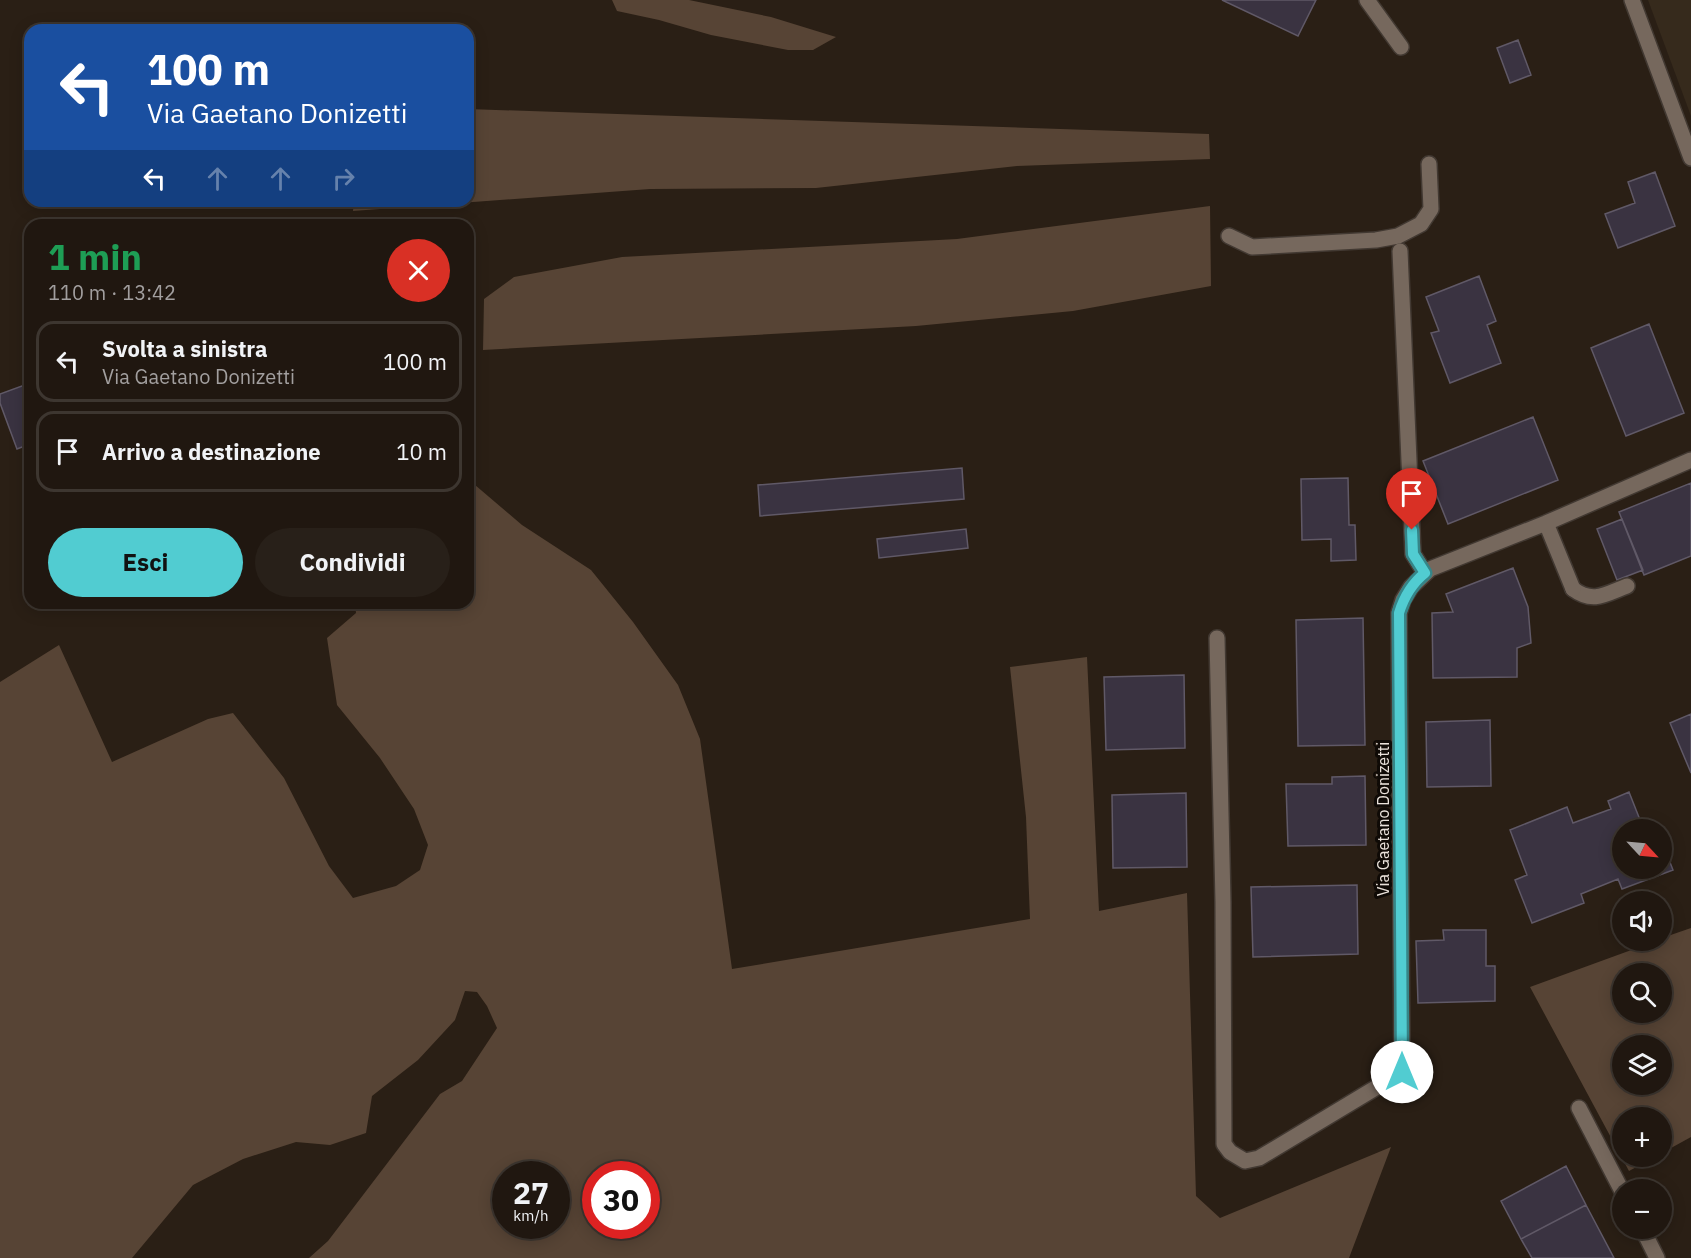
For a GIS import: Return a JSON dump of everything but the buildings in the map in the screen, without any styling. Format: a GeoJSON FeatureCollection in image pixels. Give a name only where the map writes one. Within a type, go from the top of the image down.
{"type":"FeatureCollection","features":[{"type":"Feature","properties":{"kind":"street"},"geometry":{"type":"LineString","coordinates":[[1367,0],[1401,47]]}},
{"type":"Feature","properties":{"kind":"street"},"geometry":{"type":"LineString","coordinates":[[1632,0],[1687,139],[1691,159]]}},
{"type":"Feature","properties":{"kind":"street"},"geometry":{"type":"LineString","coordinates":[[1229,236],[1252,247],[1376,240],[1399,243],[1421,224],[1431,209],[1429,164]]}},
{"type":"Feature","properties":{"kind":"street"},"geometry":{"type":"LineString","coordinates":[[1399,243],[1413,554],[1425,573]]}},
{"type":"Feature","properties":{"kind":"street","name":"Via Gaetano Donizetti"},"geometry":{"type":"LineString","coordinates":[[1217,638],[1224,1144],[1230,1152],[1245,1161],[1259,1158],[1402,1072],[1399,613],[1403,600],[1411,587],[1430,569],[1546,523],[1691,460]]}},
{"type":"Feature","properties":{"kind":"street"},"geometry":{"type":"LineString","coordinates":[[1546,523],[1573,588],[1583,597],[1598,597],[1627,586]]}},
{"type":"Feature","properties":{"kind":"street"},"geometry":{"type":"LineString","coordinates":[[1579,1108],[1616,1179]]}},
{"type":"Feature","properties":{"kind":"street"},"geometry":{"type":"LineString","coordinates":[[1648,1239],[1657,1258]]}},
{"type":"Feature","properties":{"kind":"shaded area"},"geometry":{"type":"Polygon","coordinates":[[[612,0],[689,0],[771,17],[836,37],[813,50],[788,50],[711,35],[617,11],[612,0]]]}},
{"type":"Feature","properties":{"kind":"shaded area"},"geometry":{"type":"Polygon","coordinates":[[[1648,0],[1691,0],[1691,116],[1648,0]]]}},
{"type":"Feature","properties":{"kind":"shaded area"},"geometry":{"type":"Polygon","coordinates":[[[474,109],[1209,134],[1210,159],[1017,166],[816,188],[650,189],[474,202],[474,109]]]}},
{"type":"Feature","properties":{"kind":"shaded area"},"geometry":{"type":"Polygon","coordinates":[[[1210,206],[1211,286],[1073,311],[916,326],[483,350],[484,299],[514,277],[622,257],[957,239],[1210,206]]]}},
{"type":"Feature","properties":{"kind":"shaded area"},"geometry":{"type":"Polygon","coordinates":[[[353,207],[407,207],[353,211],[353,207]]]}},
{"type":"Feature","properties":{"kind":"shaded area"},"geometry":{"type":"Polygon","coordinates":[[[474,484],[522,525],[591,570],[633,622],[678,685],[700,739],[732,969],[1030,919],[1026,817],[1010,667],[1087,657],[1099,911],[1187,893],[1196,1196],[1220,1218],[1391,1147],[1349,1258],[309,1258],[328,1241],[440,1094],[462,1081],[497,1028],[487,1006],[477,992],[465,991],[455,1020],[418,1060],[372,1096],[366,1133],[330,1145],[296,1142],[243,1159],[193,1185],[132,1258],[0,1258],[0,682],[59,645],[112,762],[208,719],[233,713],[284,778],[329,866],[353,898],[396,886],[420,870],[428,845],[414,809],[380,758],[337,705],[327,638],[356,613],[356,609],[474,609],[474,484]]]}},
{"type":"Feature","properties":{"kind":"shaded area"},"geometry":{"type":"Polygon","coordinates":[[[1691,928],[1691,1137],[1672,1147],[1672,1107],[1612,1107],[1612,1139],[1530,987],[1629,951],[1672,951],[1672,935],[1691,928]]]}},
{"type":"Feature","properties":{"kind":"route"},"geometry":{"type":"LineString","coordinates":[[1402,1072],[1399,613],[1403,600],[1411,587],[1425,573],[1413,554],[1412,530]]}}]}
